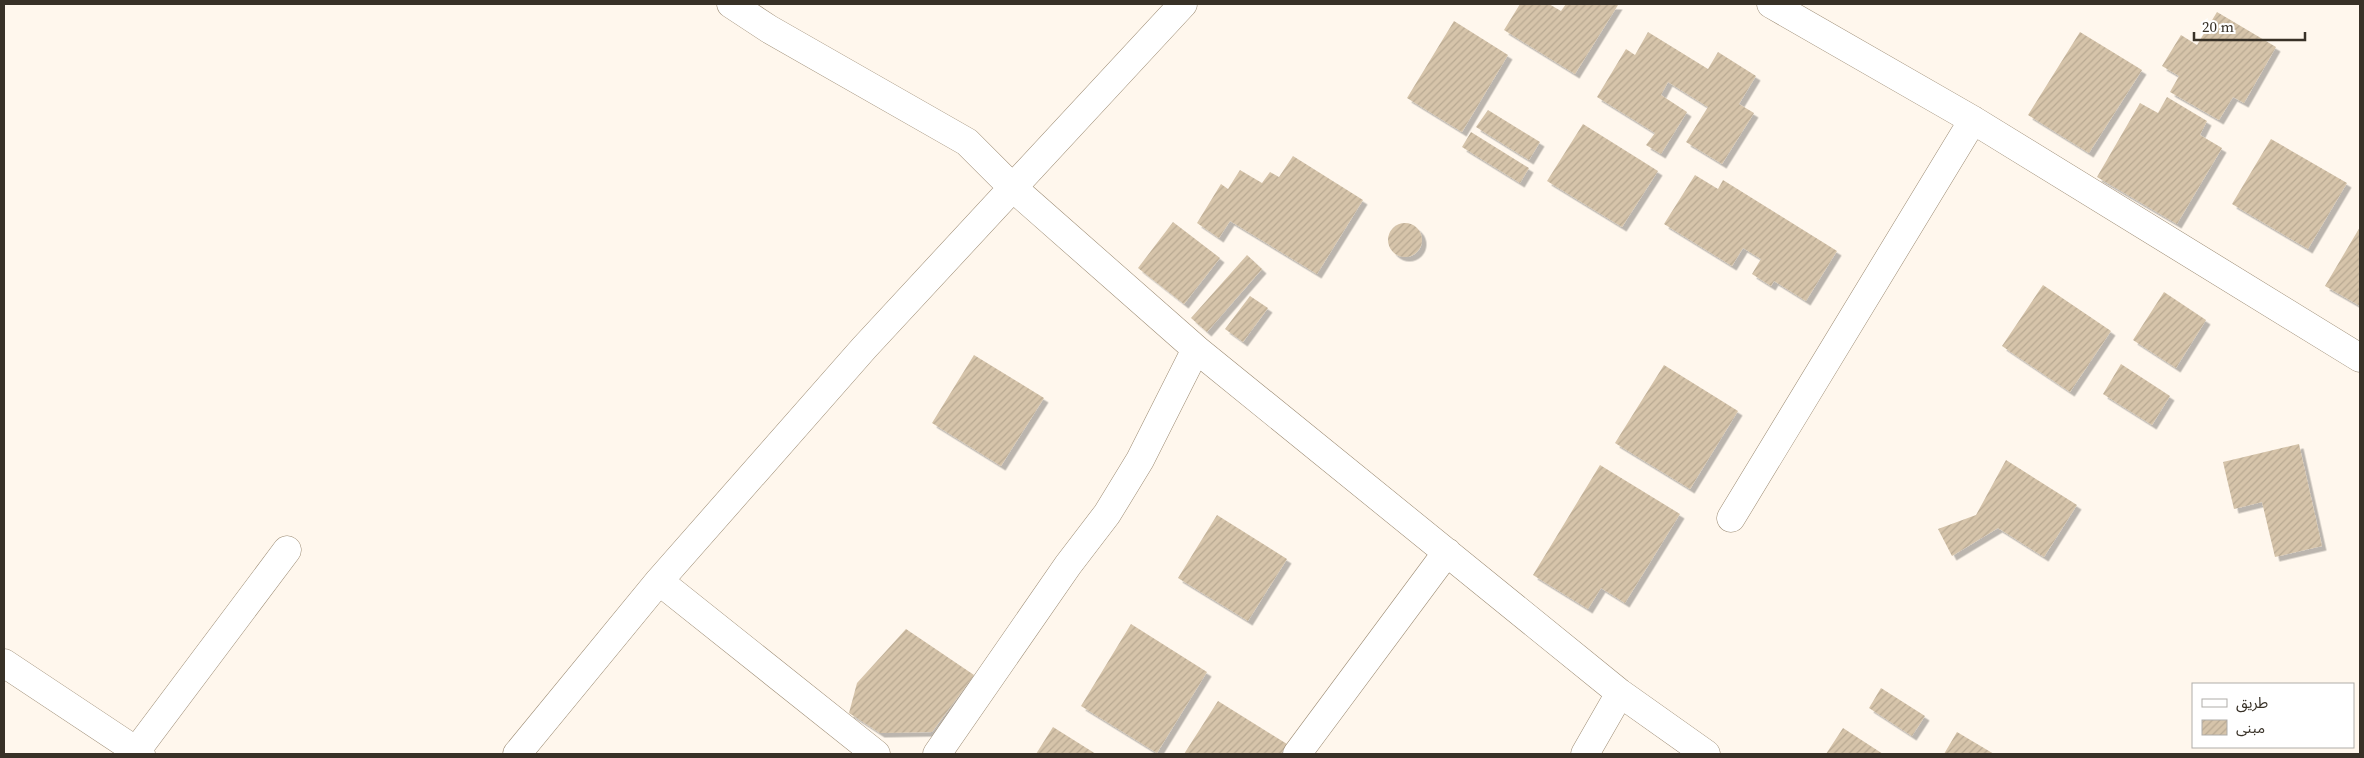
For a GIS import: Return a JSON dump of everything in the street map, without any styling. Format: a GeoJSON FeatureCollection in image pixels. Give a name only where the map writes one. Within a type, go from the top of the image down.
{"type":"FeatureCollection","features":[{"type":"Feature","properties":{"kind":"street"},"geometry":{"type":"LineString","coordinates":[[730,4],[769,29],[967,142],[1012,187],[1196,349],[1620,693],[1706,754]]}},
{"type":"Feature","properties":{"kind":"street"},"geometry":{"type":"LineString","coordinates":[[517,754],[659,581],[864,348],[1183,4]]}},
{"type":"Feature","properties":{"kind":"street"},"geometry":{"type":"LineString","coordinates":[[1772,4],[1972,120],[2360,358]]}},
{"type":"Feature","properties":{"kind":"street"},"geometry":{"type":"LineString","coordinates":[[1731,518],[1972,120]]}},
{"type":"Feature","properties":{"kind":"street"},"geometry":{"type":"LineString","coordinates":[[937,754],[1068,565],[1107,514],[1140,460],[1196,349]]}},
{"type":"Feature","properties":{"kind":"street"},"geometry":{"type":"LineString","coordinates":[[4,663],[137,753],[287,550]]}},
{"type":"Feature","properties":{"kind":"street"},"geometry":{"type":"LineString","coordinates":[[1297,754],[1447,552]]}},
{"type":"Feature","properties":{"kind":"street"},"geometry":{"type":"LineString","coordinates":[[659,581],[876,754]]}},
{"type":"Feature","properties":{"kind":"street"},"geometry":{"type":"LineString","coordinates":[[1585,754],[1620,693]]}},
{"type":"Feature","properties":{"kind":"building"},"geometry":{"type":"Polygon","coordinates":[[[1520,4],[1549,4],[1561,11],[1566,4],[1618,5],[1575,74],[1504,30],[1520,4]]]}},
{"type":"Feature","properties":{"kind":"building"},"geometry":{"type":"Polygon","coordinates":[[[2217,12],[2276,47],[2244,103],[2233,97],[2219,120],[2170,92],[2179,76],[2162,66],[2181,35],[2197,45],[2217,12]]]}},
{"type":"Feature","properties":{"kind":"building"},"geometry":{"type":"Polygon","coordinates":[[[1454,21],[1508,55],[1462,132],[1407,98],[1454,21]]]}},
{"type":"Feature","properties":{"kind":"building"},"geometry":{"type":"Polygon","coordinates":[[[1648,32],[1708,69],[1718,52],[1756,76],[1739,104],[1754,113],[1722,164],[1686,142],[1708,107],[1668,82],[1661,95],[1687,112],[1661,154],[1646,145],[1655,133],[1597,97],[1626,49],[1635,55],[1648,32]]]}},
{"type":"Feature","properties":{"kind":"building"},"geometry":{"type":"Polygon","coordinates":[[[2080,32],[2142,70],[2089,153],[2028,115],[2080,32]]]}},
{"type":"Feature","properties":{"kind":"building"},"geometry":{"type":"Polygon","coordinates":[[[2167,97],[2207,121],[2200,135],[2222,148],[2177,224],[2097,177],[2140,103],[2158,113],[2167,97]]]}},
{"type":"Feature","properties":{"kind":"building"},"geometry":{"type":"Polygon","coordinates":[[[1488,110],[1540,142],[1529,160],[1476,127],[1488,110]]]}},
{"type":"Feature","properties":{"kind":"building"},"geometry":{"type":"Polygon","coordinates":[[[1583,124],[1658,171],[1622,227],[1547,181],[1583,124]]]}},
{"type":"Feature","properties":{"kind":"building"},"geometry":{"type":"Polygon","coordinates":[[[1471,132],[1529,168],[1520,183],[1462,147],[1471,132]]]}},
{"type":"Feature","properties":{"kind":"building"},"geometry":{"type":"Polygon","coordinates":[[[2271,139],[2347,183],[2308,249],[2232,204],[2271,139]]]}},
{"type":"Feature","properties":{"kind":"building"},"geometry":{"type":"Polygon","coordinates":[[[1293,156],[1363,200],[1317,274],[1230,221],[1219,238],[1197,223],[1221,184],[1228,189],[1240,170],[1262,183],[1270,172],[1279,177],[1293,156]]]}},
{"type":"Feature","properties":{"kind":"building"},"geometry":{"type":"Polygon","coordinates":[[[1695,175],[1718,189],[1723,180],[1837,251],[1806,301],[1774,281],[1771,286],[1752,274],[1761,259],[1743,248],[1732,266],[1664,224],[1695,175]]]}},
{"type":"Feature","properties":{"kind":"building"},"geometry":{"type":"Polygon","coordinates":[[[1173,222],[1220,258],[1184,304],[1138,268],[1173,222]]]}},
{"type":"Feature","properties":{"kind":"building"},"geometry":{"type":"Polygon","coordinates":[[[1405,223],[1417,228],[1422,240],[1417,252],[1405,257],[1393,252],[1388,240],[1393,228],[1405,223]]]}},
{"type":"Feature","properties":{"kind":"building"},"geometry":{"type":"Polygon","coordinates":[[[2360,227],[2360,306],[2325,286],[2360,227]]]}},
{"type":"Feature","properties":{"kind":"building"},"geometry":{"type":"Polygon","coordinates":[[[1247,255],[1262,269],[1207,332],[1191,318],[1247,255]]]}},
{"type":"Feature","properties":{"kind":"building"},"geometry":{"type":"Polygon","coordinates":[[[2043,285],[2111,331],[2070,392],[2002,346],[2043,285]]]}},
{"type":"Feature","properties":{"kind":"building"},"geometry":{"type":"Polygon","coordinates":[[[2164,292],[2206,320],[2176,368],[2133,340],[2164,292]]]}},
{"type":"Feature","properties":{"kind":"building"},"geometry":{"type":"Polygon","coordinates":[[[1250,296],[1268,308],[1243,342],[1225,329],[1250,296]]]}},
{"type":"Feature","properties":{"kind":"building"},"geometry":{"type":"Polygon","coordinates":[[[974,355],[1044,398],[1001,466],[932,423],[974,355]]]}},
{"type":"Feature","properties":{"kind":"building"},"geometry":{"type":"Polygon","coordinates":[[[2121,364],[2170,396],[2152,425],[2103,394],[2121,364]]]}},
{"type":"Feature","properties":{"kind":"building"},"geometry":{"type":"Polygon","coordinates":[[[1664,365],[1738,411],[1690,489],[1615,443],[1664,365]]]}},
{"type":"Feature","properties":{"kind":"building"},"geometry":{"type":"Polygon","coordinates":[[[2299,444],[2322,546],[2275,557],[2262,502],[2234,509],[2223,462],[2299,444]]]}},
{"type":"Feature","properties":{"kind":"building"},"geometry":{"type":"Polygon","coordinates":[[[2006,460],[2077,505],[2044,557],[1998,528],[1952,556],[1938,529],[1976,515],[2006,460]]]}},
{"type":"Feature","properties":{"kind":"building"},"geometry":{"type":"Polygon","coordinates":[[[1600,465],[1680,514],[1625,603],[1601,588],[1588,609],[1533,575],[1600,465]]]}},
{"type":"Feature","properties":{"kind":"building"},"geometry":{"type":"Polygon","coordinates":[[[1217,515],[1287,559],[1248,621],[1178,578],[1217,515]]]}},
{"type":"Feature","properties":{"kind":"building"},"geometry":{"type":"Polygon","coordinates":[[[1131,624],[1207,672],[1157,753],[1081,706],[1131,624]]]}},
{"type":"Feature","properties":{"kind":"building"},"geometry":{"type":"Polygon","coordinates":[[[906,629],[974,675],[932,732],[880,733],[849,713],[857,683],[906,629]]]}},
{"type":"Feature","properties":{"kind":"building"},"geometry":{"type":"Polygon","coordinates":[[[1881,688],[1925,716],[1912,736],[1869,708],[1881,688]]]}},
{"type":"Feature","properties":{"kind":"building"},"geometry":{"type":"Polygon","coordinates":[[[1218,701],[1287,744],[1281,754],[1184,754],[1218,701]]]}},
{"type":"Feature","properties":{"kind":"building"},"geometry":{"type":"Polygon","coordinates":[[[1053,727],[1096,754],[1036,754],[1053,727]]]}},
{"type":"Feature","properties":{"kind":"building"},"geometry":{"type":"Polygon","coordinates":[[[1843,728],[1883,754],[1826,754],[1843,728]]]}},
{"type":"Feature","properties":{"kind":"building"},"geometry":{"type":"Polygon","coordinates":[[[1957,732],[1994,754],[1944,754],[1957,732]]]}}]}
